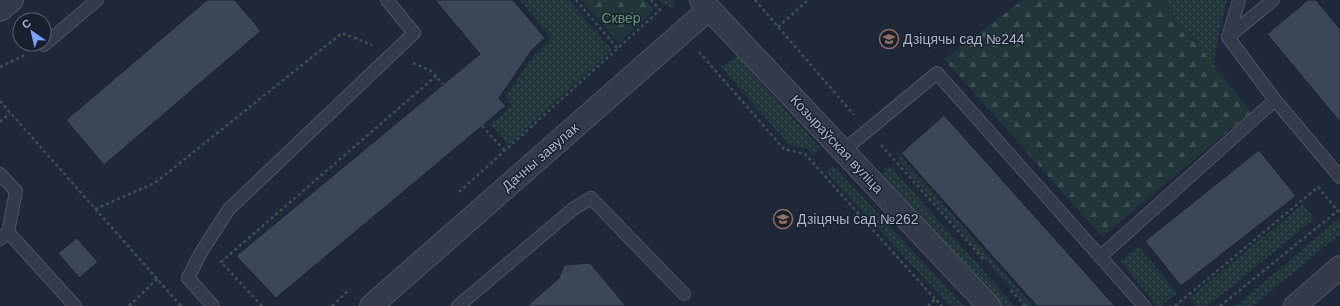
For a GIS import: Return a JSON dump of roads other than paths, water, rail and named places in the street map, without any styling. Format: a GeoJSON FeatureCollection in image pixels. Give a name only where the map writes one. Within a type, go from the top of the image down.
{"type":"FeatureCollection","features":[{"type":"Feature","properties":{"kind":"street"},"geometry":{"type":"LineString","coordinates":[[0,10],[12,0]]}},
{"type":"Feature","properties":{"kind":"street","name":"Козыраўская вуліца"},"geometry":{"type":"LineString","coordinates":[[705,4],[844,150],[989,306]]}},
{"type":"Feature","properties":{"kind":"street","name":"Дачны завулак"},"geometry":{"type":"LineString","coordinates":[[371,306],[705,4]]}},
{"type":"Feature","properties":{"kind":"street"},"geometry":{"type":"LineString","coordinates":[[1295,306],[1340,267]]}},
{"type":"Feature","properties":{"kind":"lane"},"geometry":{"type":"LineString","coordinates":[[52,38],[97,0]]}},
{"type":"Feature","properties":{"kind":"lane"},"geometry":{"type":"LineString","coordinates":[[212,306],[188,278],[200,254],[229,209],[414,33],[386,0]]}},
{"type":"Feature","properties":{"kind":"lane"},"geometry":{"type":"LineString","coordinates":[[1228,37],[1239,0]]}},
{"type":"Feature","properties":{"kind":"lane"},"geometry":{"type":"LineString","coordinates":[[1228,37],[1273,0]]}},
{"type":"Feature","properties":{"kind":"lane"},"geometry":{"type":"LineString","coordinates":[[1228,37],[1275,100],[1340,177]]}},
{"type":"Feature","properties":{"kind":"lane"},"geometry":{"type":"LineString","coordinates":[[844,150],[937,73],[1144,306]]}},
{"type":"Feature","properties":{"kind":"lane"},"geometry":{"type":"LineString","coordinates":[[1100,257],[1275,100]]}},
{"type":"Feature","properties":{"kind":"lane"},"geometry":{"type":"LineString","coordinates":[[0,174],[16,192],[4,236],[76,306]]}},
{"type":"Feature","properties":{"kind":"lane"},"geometry":{"type":"LineString","coordinates":[[458,306],[573,209],[591,198],[684,294]]}},
{"type":"Feature","properties":{"kind":"place","name":"Дзіцячы сад №244"},"geometry":{"type":"Point","coordinates":[889,39]}},
{"type":"Feature","properties":{"kind":"place","name":"Дзіцячы сад №262"},"geometry":{"type":"Point","coordinates":[783,219]}},
{"type":"Feature","properties":{"kind":"park label","name":"Сквер"},"geometry":{"type":"Point","coordinates":[621,18]}}]}
